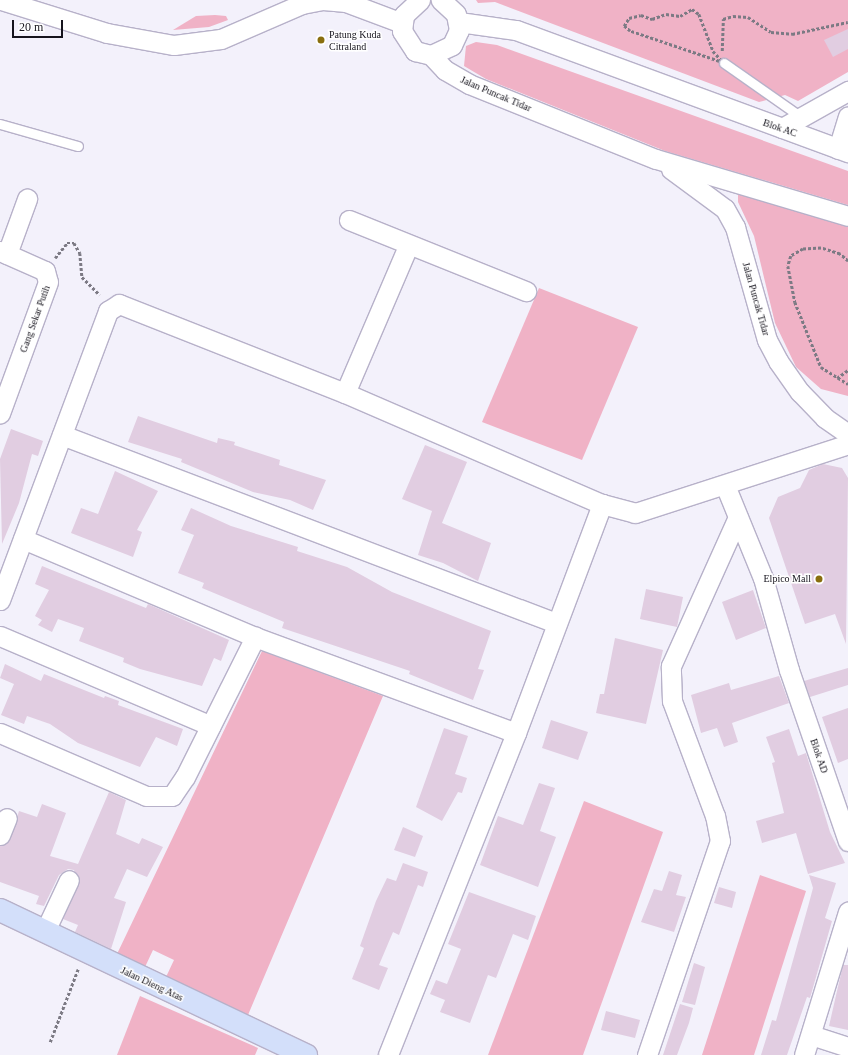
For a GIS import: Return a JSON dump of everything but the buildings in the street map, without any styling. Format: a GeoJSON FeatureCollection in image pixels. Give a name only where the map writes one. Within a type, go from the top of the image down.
{"type":"FeatureCollection","features":[{"type":"Feature","properties":{"kind":"street"},"geometry":{"type":"LineString","coordinates":[[1,0],[107,33],[174,45],[221,39],[302,4],[323,0],[346,2],[402,23]]}},
{"type":"Feature","properties":{"kind":"street"},"geometry":{"type":"LineString","coordinates":[[420,0],[408,8],[402,23],[409,45],[431,55],[452,45],[459,22],[444,1]]}},
{"type":"Feature","properties":{"kind":"street","name":"Blok AC"},"geometry":{"type":"LineString","coordinates":[[459,22],[516,30],[712,105],[843,150]]}},
{"type":"Feature","properties":{"kind":"street","name":"Jalan Puncak Tidar"},"geometry":{"type":"LineString","coordinates":[[431,55],[445,70],[469,84],[656,159],[848,216]]}},
{"type":"Feature","properties":{"kind":"street"},"geometry":{"type":"LineString","coordinates":[[782,128],[848,91]]}},
{"type":"Feature","properties":{"kind":"street"},"geometry":{"type":"LineString","coordinates":[[843,150],[848,116]]}},
{"type":"Feature","properties":{"kind":"street","name":"Jalan Puncak Tidar"},"geometry":{"type":"LineString","coordinates":[[656,159],[725,209],[735,227],[767,340],[778,361],[800,392],[825,418],[848,434]]}},
{"type":"Feature","properties":{"kind":"street"},"geometry":{"type":"LineString","coordinates":[[725,209],[737,182]]}},
{"type":"Feature","properties":{"kind":"street"},"geometry":{"type":"LineString","coordinates":[[4,253],[27,199]]}},
{"type":"Feature","properties":{"kind":"street"},"geometry":{"type":"LineString","coordinates":[[349,220],[408,246],[526,291]]}},
{"type":"Feature","properties":{"kind":"street"},"geometry":{"type":"LineString","coordinates":[[345,393],[408,246]]}},
{"type":"Feature","properties":{"kind":"street","name":"Gang Sekar Putih"},"geometry":{"type":"LineString","coordinates":[[0,414],[47,286],[45,271],[4,253]]}},
{"type":"Feature","properties":{"kind":"street"},"geometry":{"type":"LineString","coordinates":[[0,600],[108,310],[119,304],[345,393],[602,504],[635,513],[848,444]]}},
{"type":"Feature","properties":{"kind":"street"},"geometry":{"type":"LineString","coordinates":[[62,435],[556,623]]}},
{"type":"Feature","properties":{"kind":"street","name":"Blok AD"},"geometry":{"type":"LineString","coordinates":[[725,485],[763,578],[789,670],[848,841]]}},
{"type":"Feature","properties":{"kind":"street"},"geometry":{"type":"LineString","coordinates":[[388,1055],[516,734],[556,623],[602,504]]}},
{"type":"Feature","properties":{"kind":"street"},"geometry":{"type":"LineString","coordinates":[[647,1055],[720,841],[715,816],[672,701],[671,666],[738,517]]}},
{"type":"Feature","properties":{"kind":"street"},"geometry":{"type":"LineString","coordinates":[[23,539],[255,637],[516,734]]}},
{"type":"Feature","properties":{"kind":"street"},"geometry":{"type":"LineString","coordinates":[[0,636],[211,726]]}},
{"type":"Feature","properties":{"kind":"street"},"geometry":{"type":"LineString","coordinates":[[0,733],[156,799],[172,796],[178,789],[211,726],[255,637]]}},
{"type":"Feature","properties":{"kind":"street"},"geometry":{"type":"LineString","coordinates":[[45,931],[69,880]]}},
{"type":"Feature","properties":{"kind":"street","name":"Jalan Dieng Atas"},"geometry":{"type":"LineString","coordinates":[[0,910],[306,1055]]}},
{"type":"Feature","properties":{"kind":"street"},"geometry":{"type":"LineString","coordinates":[[804,1055],[848,912]]}},
{"type":"Feature","properties":{"kind":"street"},"geometry":{"type":"LineString","coordinates":[[811,1035],[848,1047]]}},
{"type":"Feature","properties":{"kind":"lane"},"geometry":{"type":"LineString","coordinates":[[724,63],[801,117]]}},
{"type":"Feature","properties":{"kind":"lane"},"geometry":{"type":"LineString","coordinates":[[0,124],[78,146]]}},
{"type":"Feature","properties":{"kind":"path"},"geometry":{"type":"LineString","coordinates":[[692,9],[699,14],[713,51],[724,63],[630,31],[624,26],[629,18],[640,15],[652,19],[666,14],[680,16],[692,9]]}},
{"type":"Feature","properties":{"kind":"path"},"geometry":{"type":"LineString","coordinates":[[724,63],[720,40],[723,19],[733,16],[748,17],[771,32],[792,34],[848,22]]}},
{"type":"Feature","properties":{"kind":"path"},"geometry":{"type":"LineString","coordinates":[[45,271],[67,242],[74,243],[80,253],[82,277],[100,295],[119,304]]}},
{"type":"Feature","properties":{"kind":"path"},"geometry":{"type":"LineString","coordinates":[[848,262],[840,254],[821,248],[803,249],[791,256],[788,266],[789,282],[809,340],[821,366],[836,378],[848,384]]}},
{"type":"Feature","properties":{"kind":"path"},"geometry":{"type":"LineString","coordinates":[[836,378],[848,370]]}},
{"type":"Feature","properties":{"kind":"path"},"geometry":{"type":"LineString","coordinates":[[50,1042],[85,951]]}},
{"type":"Feature","properties":{"kind":"shaded area"},"geometry":{"type":"Polygon","coordinates":[[[476,0],[848,0],[848,72],[798,101],[785,95],[759,102],[495,2],[478,3],[476,0]]]}},
{"type":"Feature","properties":{"kind":"shaded area"},"geometry":{"type":"Polygon","coordinates":[[[196,16],[226,16],[228,20],[209,27],[173,30],[196,16]]]}},
{"type":"Feature","properties":{"kind":"shaded area"},"geometry":{"type":"Polygon","coordinates":[[[476,42],[497,45],[848,171],[848,205],[665,151],[486,79],[464,66],[466,46],[476,42]]]}},
{"type":"Feature","properties":{"kind":"shaded area"},"geometry":{"type":"Polygon","coordinates":[[[738,195],[751,195],[848,225],[848,396],[821,389],[796,367],[775,323],[754,236],[738,202],[738,195]]]}},
{"type":"Feature","properties":{"kind":"shaded area"},"geometry":{"type":"Polygon","coordinates":[[[539,288],[638,327],[582,460],[482,422],[539,288]]]}},
{"type":"Feature","properties":{"kind":"shaded area"},"geometry":{"type":"Polygon","coordinates":[[[262,651],[383,696],[248,1015],[166,977],[174,960],[153,950],[145,967],[117,954],[262,651]]]}},
{"type":"Feature","properties":{"kind":"shaded area"},"geometry":{"type":"Polygon","coordinates":[[[584,801],[663,832],[583,1055],[488,1055],[584,801]]]}},
{"type":"Feature","properties":{"kind":"shaded area"},"geometry":{"type":"Polygon","coordinates":[[[760,875],[806,891],[754,1055],[702,1055],[760,875]]]}},
{"type":"Feature","properties":{"kind":"shaded area"},"geometry":{"type":"Polygon","coordinates":[[[140,996],[258,1048],[255,1055],[117,1055],[140,996]]]}},
{"type":"Feature","properties":{"kind":"place","name":"Patung Kuda Citraland"},"geometry":{"type":"Point","coordinates":[321,40]}},
{"type":"Feature","properties":{"kind":"place","name":"Elpico Mall"},"geometry":{"type":"Point","coordinates":[819,579]}}]}
